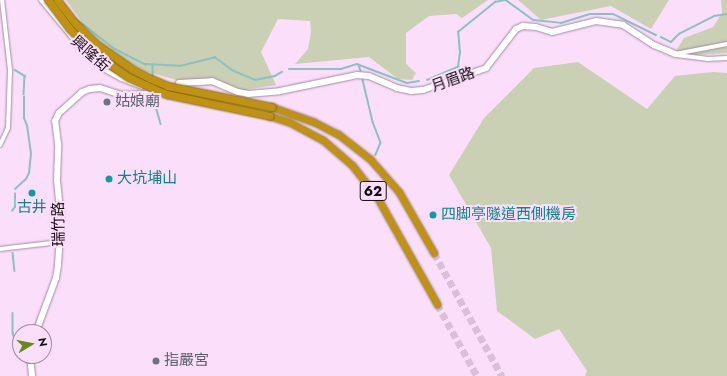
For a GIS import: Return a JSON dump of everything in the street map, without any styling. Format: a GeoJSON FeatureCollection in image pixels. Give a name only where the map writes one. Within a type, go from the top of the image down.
{"type":"FeatureCollection","features":[{"type":"Feature","properties":{"kind":"highway","name":"62"},"geometry":{"type":"LineString","coordinates":[[48,0],[69,28],[91,51],[128,77],[166,94],[270,116],[289,122],[322,140],[352,165],[377,197],[437,304]]}},
{"type":"Feature","properties":{"kind":"highway","name":"62"},"geometry":{"type":"LineString","coordinates":[[58,0],[75,22],[96,44],[114,58],[143,75],[168,86],[272,107],[314,122],[338,134],[370,159],[399,192],[434,253]]}},
{"type":"Feature","properties":{"kind":"street"},"geometry":{"type":"LineString","coordinates":[[0,145],[8,128],[10,84],[10,70],[2,0]]}},
{"type":"Feature","properties":{"kind":"street","name":"興隆街"},"geometry":{"type":"LineString","coordinates":[[41,0],[82,50],[105,70],[150,93]]}},
{"type":"Feature","properties":{"kind":"street","name":"月眉路"},"geometry":{"type":"LineString","coordinates":[[179,83],[212,81],[238,92],[248,94],[280,91],[357,76],[369,76],[404,89],[423,90],[486,68],[516,29],[523,26],[536,26],[552,32],[596,20],[623,25],[654,45],[675,54]]}},
{"type":"Feature","properties":{"kind":"street"},"geometry":{"type":"LineString","coordinates":[[675,54],[727,44]]}},
{"type":"Feature","properties":{"kind":"street"},"geometry":{"type":"LineString","coordinates":[[675,54],[707,59],[727,58]]}},
{"type":"Feature","properties":{"kind":"street","name":"瑞竹路"},"geometry":{"type":"LineString","coordinates":[[39,324],[56,278],[60,242],[61,221],[57,180],[58,144],[55,121],[59,113],[82,92],[90,88],[100,88],[121,94],[150,93]]}},
{"type":"Feature","properties":{"kind":"street"},"geometry":{"type":"LineString","coordinates":[[0,249],[60,242]]}},
{"type":"Feature","properties":{"kind":"street"},"geometry":{"type":"LineString","coordinates":[[31,364],[32,376]]}},
{"type":"Feature","properties":{"kind":"green space"},"geometry":{"type":"Polygon","coordinates":[[[66,0],[488,0],[462,18],[456,14],[429,16],[406,33],[406,64],[416,73],[412,80],[398,79],[369,57],[295,64],[308,49],[311,32],[310,21],[278,19],[261,52],[276,85],[239,91],[212,78],[180,81],[148,72],[122,59],[105,48],[84,25],[66,0]]]}},
{"type":"Feature","properties":{"kind":"green space"},"geometry":{"type":"Polygon","coordinates":[[[518,0],[669,0],[651,29],[611,6],[541,20],[518,0]]]}},
{"type":"Feature","properties":{"kind":"green space"},"geometry":{"type":"Polygon","coordinates":[[[721,0],[727,0],[727,53],[696,55],[676,51],[684,38],[713,27],[722,13],[721,0]]]}},
{"type":"Feature","properties":{"kind":"green space"},"geometry":{"type":"Polygon","coordinates":[[[578,62],[647,109],[675,76],[713,72],[727,73],[727,376],[585,376],[587,371],[559,329],[535,339],[497,311],[491,248],[449,175],[484,118],[534,68],[578,62]]]}},
{"type":"Feature","properties":{"kind":"waterway"},"geometry":{"type":"LineString","coordinates":[[427,80],[458,67],[460,53],[458,32],[495,2],[505,0]]}},
{"type":"Feature","properties":{"kind":"waterway"},"geometry":{"type":"LineString","coordinates":[[506,0],[534,20],[561,23],[590,14],[613,14],[656,35]]}},
{"type":"Feature","properties":{"kind":"waterway"},"geometry":{"type":"LineString","coordinates":[[661,37],[671,42],[679,34],[714,16],[727,14]]}},
{"type":"Feature","properties":{"kind":"waterway"},"geometry":{"type":"LineString","coordinates":[[75,18],[115,49],[145,64],[180,66],[215,57],[232,70],[255,80],[275,76],[282,72]]}},
{"type":"Feature","properties":{"kind":"waterway"},"geometry":{"type":"LineString","coordinates":[[289,69],[341,69],[357,64],[407,83],[419,81]]}},
{"type":"Feature","properties":{"kind":"waterway"},"geometry":{"type":"LineString","coordinates":[[153,65],[153,77]]}},
{"type":"Feature","properties":{"kind":"waterway"},"geometry":{"type":"LineString","coordinates":[[359,65],[361,71]]}},
{"type":"Feature","properties":{"kind":"waterway"},"geometry":{"type":"LineString","coordinates":[[15,70],[25,76],[24,94]]}},
{"type":"Feature","properties":{"kind":"waterway"},"geometry":{"type":"LineString","coordinates":[[363,80],[373,122],[381,143],[376,155]]}},
{"type":"Feature","properties":{"kind":"waterway"},"geometry":{"type":"LineString","coordinates":[[153,96],[161,124]]}},
{"type":"Feature","properties":{"kind":"waterway"},"geometry":{"type":"LineString","coordinates":[[15,189],[26,179],[29,173],[31,154],[27,126],[24,118],[24,97]]}},
{"type":"Feature","properties":{"kind":"waterway"},"geometry":{"type":"LineString","coordinates":[[12,211],[15,207],[15,194]]}},
{"type":"Feature","properties":{"kind":"waterway"},"geometry":{"type":"LineString","coordinates":[[13,253],[15,271]]}},
{"type":"Feature","properties":{"kind":"waterway"},"geometry":{"type":"LineString","coordinates":[[13,313],[13,324]]}},
{"type":"Feature","properties":{"kind":"tunnel"},"geometry":{"type":"LineString","coordinates":[[434,253],[502,376]]}},
{"type":"Feature","properties":{"kind":"tunnel"},"geometry":{"type":"LineString","coordinates":[[437,304],[477,376]]}},
{"type":"Feature","properties":{"kind":"place","name":"姑娘廟"},"geometry":{"type":"Point","coordinates":[107,102]}},
{"type":"Feature","properties":{"kind":"place","name":"大坑埔山"},"geometry":{"type":"Point","coordinates":[109,179]}},
{"type":"Feature","properties":{"kind":"place","name":"古井"},"geometry":{"type":"Point","coordinates":[32,193]}},
{"type":"Feature","properties":{"kind":"place","name":"四脚亭隧道西側機房"},"geometry":{"type":"Point","coordinates":[433,215]}},
{"type":"Feature","properties":{"kind":"place","name":"指嚴宮"},"geometry":{"type":"Point","coordinates":[156,361]}}]}
